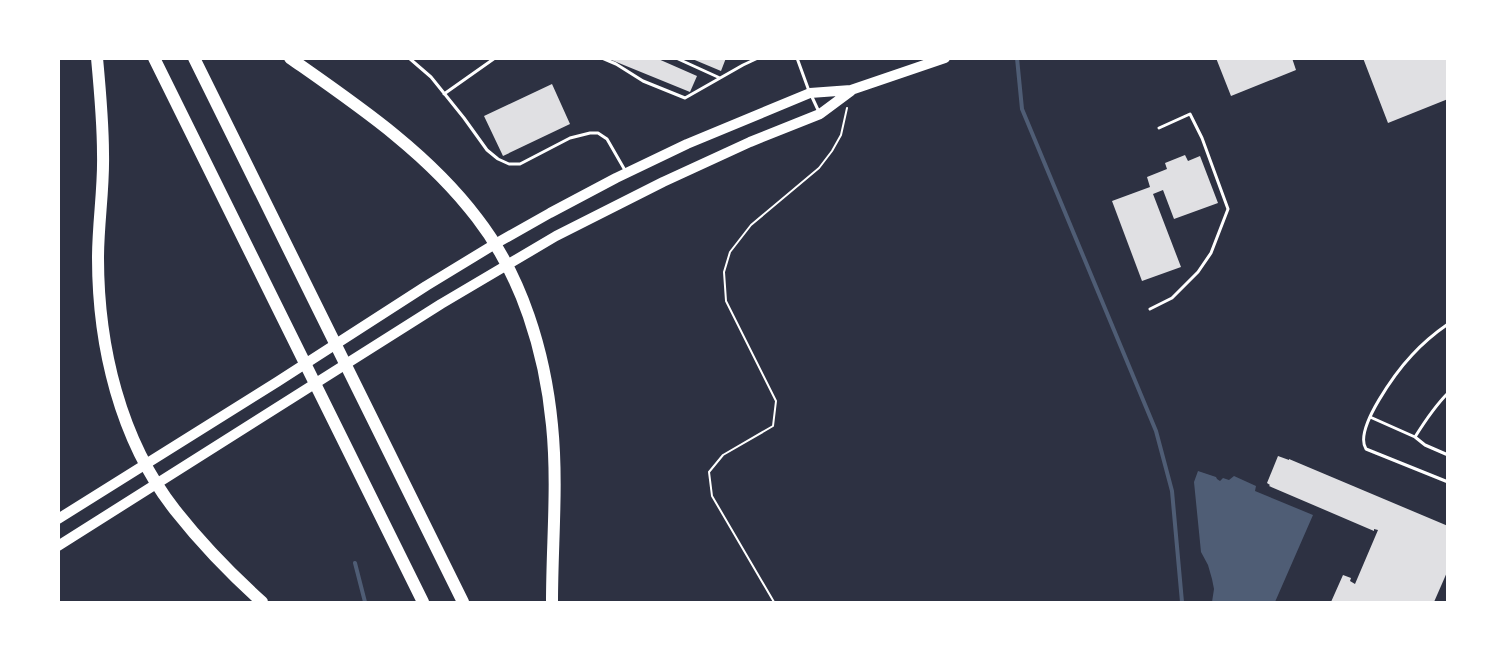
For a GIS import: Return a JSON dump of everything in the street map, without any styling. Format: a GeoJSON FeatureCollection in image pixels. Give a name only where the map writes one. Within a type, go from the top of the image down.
{"type":"FeatureCollection","features":[{"type":"Feature","properties":{"kind":"highway"},"geometry":{"type":"LineString","coordinates":[[97,58],[104,155],[98,260],[107,351],[117,396],[128,429],[157,484],[174,509],[198,538],[262,603]]}},
{"type":"Feature","properties":{"kind":"highway"},"geometry":{"type":"LineString","coordinates":[[154,58],[423,603]]}},
{"type":"Feature","properties":{"kind":"highway"},"geometry":{"type":"LineString","coordinates":[[194,58],[463,603]]}},
{"type":"Feature","properties":{"kind":"highway"},"geometry":{"type":"LineString","coordinates":[[290,58],[393,133],[421,157],[477,217],[507,265],[527,313],[547,386],[555,464],[552,603]]}},
{"type":"Feature","properties":{"kind":"main road"},"geometry":{"type":"LineString","coordinates":[[58,519],[426,286],[550,213],[697,139],[810,93],[851,90],[945,58]]}},
{"type":"Feature","properties":{"kind":"main road"},"geometry":{"type":"LineString","coordinates":[[58,546],[441,304],[556,236],[673,177],[750,142],[820,114],[851,90]]}},
{"type":"Feature","properties":{"kind":"lane"},"geometry":{"type":"LineString","coordinates":[[410,58],[431,77],[487,150],[498,159],[509,164],[520,164],[570,138],[598,133],[607,139],[627,173]]}},
{"type":"Feature","properties":{"kind":"lane"},"geometry":{"type":"LineString","coordinates":[[444,94],[495,58]]}},
{"type":"Feature","properties":{"kind":"lane"},"geometry":{"type":"LineString","coordinates":[[602,58],[643,81],[685,98],[742,65],[757,59]]}},
{"type":"Feature","properties":{"kind":"lane"},"geometry":{"type":"LineString","coordinates":[[676,58],[720,78]]}},
{"type":"Feature","properties":{"kind":"lane"},"geometry":{"type":"LineString","coordinates":[[797,58],[820,114]]}},
{"type":"Feature","properties":{"kind":"lane"},"geometry":{"type":"LineString","coordinates":[[1150,309],[1172,298],[1198,272],[1211,253],[1228,209],[1202,138],[1190,114],[1159,128]]}},
{"type":"Feature","properties":{"kind":"lane"},"geometry":{"type":"LineString","coordinates":[[1448,324],[1413,353],[1384,389],[1370,417],[1363,441],[1366,449],[1448,482]]}},
{"type":"Feature","properties":{"kind":"lane"},"geometry":{"type":"LineString","coordinates":[[1415,437],[1432,411],[1448,393]]}},
{"type":"Feature","properties":{"kind":"lane"},"geometry":{"type":"LineString","coordinates":[[1370,417],[1415,437],[1425,446],[1448,454]]}},
{"type":"Feature","properties":{"kind":"path"},"geometry":{"type":"LineString","coordinates":[[774,603],[712,496],[709,472],[723,455],[773,426],[776,401],[726,301],[724,272],[730,252],[751,225],[819,168],[832,151],[841,135],[851,90]]}},
{"type":"Feature","properties":{"kind":"water"},"geometry":{"type":"Polygon","coordinates":[[[1198,471],[1216,477],[1220,481],[1223,478],[1229,480],[1234,476],[1256,486],[1255,491],[1313,515],[1275,602],[1212,602],[1214,589],[1212,579],[1201,552],[1194,482],[1198,471]]]}},
{"type":"Feature","properties":{"kind":"building"},"geometry":{"type":"Polygon","coordinates":[[[656,58],[697,76],[690,92],[609,59],[656,58]]]}},
{"type":"Feature","properties":{"kind":"building"},"geometry":{"type":"Polygon","coordinates":[[[690,58],[726,58],[721,71],[690,58]]]}},
{"type":"Feature","properties":{"kind":"building"},"geometry":{"type":"Polygon","coordinates":[[[1216,58],[1292,58],[1296,70],[1231,96],[1216,58]]]}},
{"type":"Feature","properties":{"kind":"building"},"geometry":{"type":"Polygon","coordinates":[[[1363,58],[1447,58],[1448,99],[1388,123],[1363,58]]]}},
{"type":"Feature","properties":{"kind":"building"},"geometry":{"type":"Polygon","coordinates":[[[552,84],[570,124],[503,156],[484,116],[552,84]]]}},
{"type":"Feature","properties":{"kind":"building"},"geometry":{"type":"Polygon","coordinates":[[[1185,155],[1188,161],[1200,156],[1218,203],[1174,219],[1163,190],[1153,194],[1181,267],[1142,281],[1112,201],[1150,187],[1147,177],[1167,169],[1165,163],[1185,155]]]}},
{"type":"Feature","properties":{"kind":"building"},"geometry":{"type":"Polygon","coordinates":[[[1278,456],[1448,526],[1448,570],[1434,602],[1331,602],[1343,575],[1351,578],[1350,581],[1355,584],[1378,530],[1374,529],[1374,531],[1269,486],[1267,483],[1278,456]]]}},
{"type":"Feature","properties":{"kind":"waterway"},"geometry":{"type":"LineString","coordinates":[[1017,58],[1022,109],[1156,431],[1172,491],[1182,602]]}},
{"type":"Feature","properties":{"kind":"waterway"},"geometry":{"type":"LineString","coordinates":[[355,563],[365,602]]}}]}
